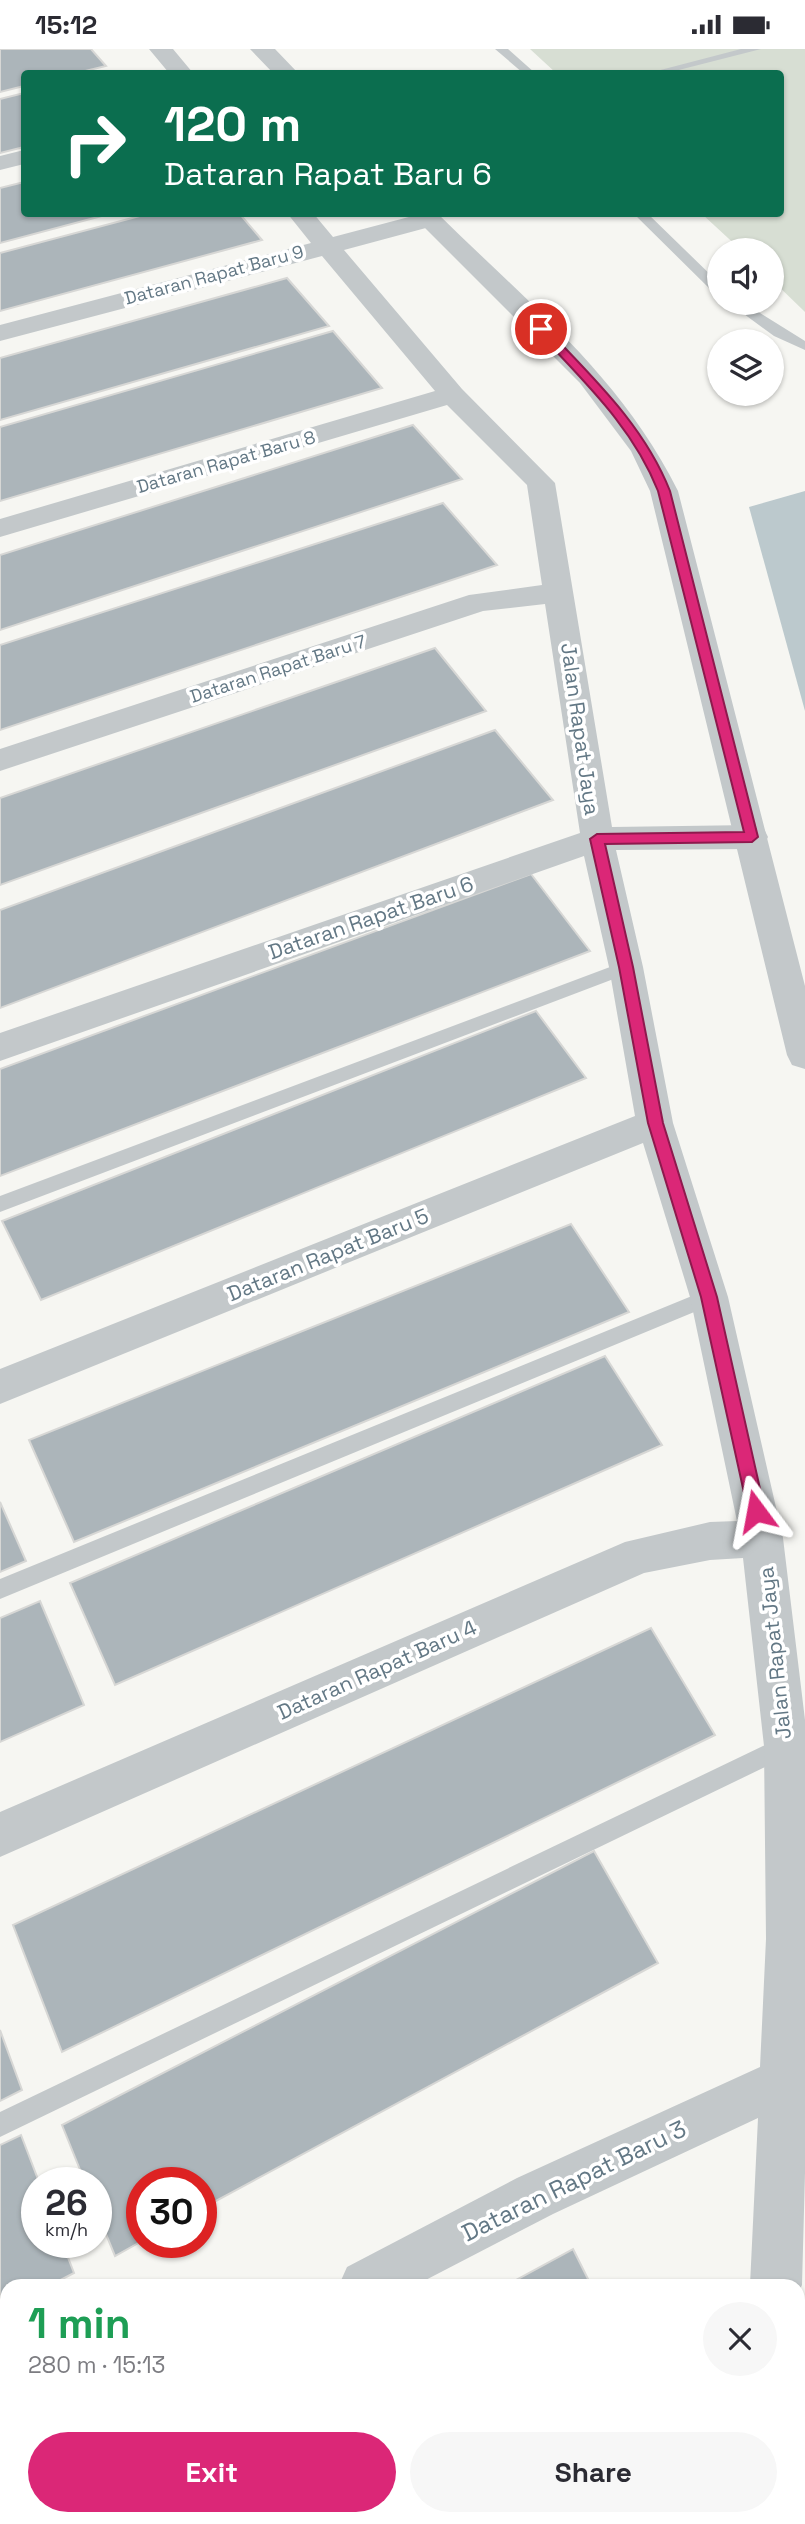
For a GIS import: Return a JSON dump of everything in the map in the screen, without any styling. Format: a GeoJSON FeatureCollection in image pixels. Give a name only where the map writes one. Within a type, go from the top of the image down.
{"type":"FeatureCollection","features":[{"type":"Feature","properties":{"kind":"street"},"geometry":{"type":"LineString","coordinates":[[161,49],[178,70]]}},
{"type":"Feature","properties":{"kind":"street"},"geometry":{"type":"LineString","coordinates":[[262,49],[283,70]]}},
{"type":"Feature","properties":{"kind":"street"},"geometry":{"type":"LineString","coordinates":[[0,163],[21,158]]}},
{"type":"Feature","properties":{"kind":"street","name":"Jalan Rapat Jaya"},"geometry":{"type":"LineString","coordinates":[[302,217],[452,395],[541,483],[597,839],[626,967],[655,1123],[709,1297],[762,1538],[786,1745],[789,1939],[786,2080],[776,2279]]}},
{"type":"Feature","properties":{"kind":"street","name":"Dataran Rapat Baru 9"},"geometry":{"type":"LineString","coordinates":[[0,333],[422,217]]}},
{"type":"Feature","properties":{"kind":"street"},"geometry":{"type":"LineString","coordinates":[[426,217],[560,347],[623,417],[651,457],[664,491],[805,1055]]}},
{"type":"Feature","properties":{"kind":"street","name":"Dataran Rapat Baru 8"},"geometry":{"type":"LineString","coordinates":[[0,529],[452,395]]}},
{"type":"Feature","properties":{"kind":"street","name":"Dataran Rapat Baru 7"},"geometry":{"type":"LineString","coordinates":[[0,760],[480,602],[560,593]]}},
{"type":"Feature","properties":{"kind":"street","name":"Dataran Rapat Baru 6"},"geometry":{"type":"LineString","coordinates":[[0,1047],[597,839],[752,837]]}},
{"type":"Feature","properties":{"kind":"street","name":"Dataran Rapat Baru 5"},"geometry":{"type":"LineString","coordinates":[[0,1387],[655,1123]]}},
{"type":"Feature","properties":{"kind":"street","name":"Dataran Rapat Baru 4"},"geometry":{"type":"LineString","coordinates":[[0,1835],[640,1555],[710,1541],[762,1538]]}},
{"type":"Feature","properties":{"kind":"street","name":"Dataran Rapat Baru 3"},"geometry":{"type":"LineString","coordinates":[[376,2279],[535,2196],[786,2080]]}},
{"type":"Feature","properties":{"kind":"lane"},"geometry":{"type":"LineString","coordinates":[[501,49],[526,70]]}},
{"type":"Feature","properties":{"kind":"lane"},"geometry":{"type":"LineString","coordinates":[[668,70],[755,49]]}},
{"type":"Feature","properties":{"kind":"lane"},"geometry":{"type":"LineString","coordinates":[[643,217],[707,279]]}},
{"type":"Feature","properties":{"kind":"lane"},"geometry":{"type":"LineString","coordinates":[[753,315],[779,333],[805,346]]}},
{"type":"Feature","properties":{"kind":"lane"},"geometry":{"type":"LineString","coordinates":[[0,1204],[626,967]]}},
{"type":"Feature","properties":{"kind":"lane"},"geometry":{"type":"LineString","coordinates":[[0,1589],[709,1297]]}},
{"type":"Feature","properties":{"kind":"lane"},"geometry":{"type":"LineString","coordinates":[[0,2125],[786,1745]]}},
{"type":"Feature","properties":{"kind":"shaded area"},"geometry":{"type":"Polygon","coordinates":[[[530,49],[805,49],[805,312],[784,292],[784,238],[728,238],[705,217],[784,217],[784,70],[553,70],[530,49]]]}},
{"type":"Feature","properties":{"kind":"shaded area"},"geometry":{"type":"Polygon","coordinates":[[[805,491],[805,711],[749,507],[805,491]]]}},
{"type":"Feature","properties":{"kind":"building"},"geometry":{"type":"Polygon","coordinates":[[[0,49],[91,49],[106,66],[89,70],[21,70],[21,87],[0,92],[0,49]]]}},
{"type":"Feature","properties":{"kind":"building"},"geometry":{"type":"Polygon","coordinates":[[[21,94],[21,148],[0,153],[0,99],[21,94]]]}},
{"type":"Feature","properties":{"kind":"building"},"geometry":{"type":"Polygon","coordinates":[[[21,183],[21,217],[98,217],[0,243],[0,188],[21,183]]]}},
{"type":"Feature","properties":{"kind":"building"},"geometry":{"type":"Polygon","coordinates":[[[136,217],[242,217],[262,240],[0,311],[0,253],[136,217]]]}},
{"type":"Feature","properties":{"kind":"building"},"geometry":{"type":"Polygon","coordinates":[[[287,278],[329,326],[0,420],[0,358],[287,278]]]}},
{"type":"Feature","properties":{"kind":"building"},"geometry":{"type":"Polygon","coordinates":[[[333,331],[382,388],[0,501],[0,427],[333,331]]]}},
{"type":"Feature","properties":{"kind":"building"},"geometry":{"type":"Polygon","coordinates":[[[413,425],[462,479],[0,630],[0,555],[413,425]]]}},
{"type":"Feature","properties":{"kind":"building"},"geometry":{"type":"Polygon","coordinates":[[[443,503],[497,565],[0,730],[0,645],[443,503]]]}},
{"type":"Feature","properties":{"kind":"building"},"geometry":{"type":"Polygon","coordinates":[[[435,648],[486,711],[0,885],[0,798],[435,648]]]}},
{"type":"Feature","properties":{"kind":"building"},"geometry":{"type":"Polygon","coordinates":[[[495,730],[553,800],[0,1008],[0,910],[495,730]]]}},
{"type":"Feature","properties":{"kind":"building"},"geometry":{"type":"Polygon","coordinates":[[[531,874],[590,951],[0,1176],[0,1069],[531,874]]]}},
{"type":"Feature","properties":{"kind":"building"},"geometry":{"type":"Polygon","coordinates":[[[536,1011],[586,1078],[41,1300],[2,1221],[536,1011]]]}},
{"type":"Feature","properties":{"kind":"building"},"geometry":{"type":"Polygon","coordinates":[[[571,1224],[629,1312],[74,1542],[29,1440],[571,1224]]]}},
{"type":"Feature","properties":{"kind":"building"},"geometry":{"type":"Polygon","coordinates":[[[605,1356],[662,1445],[115,1685],[70,1583],[605,1356]]]}},
{"type":"Feature","properties":{"kind":"building"},"geometry":{"type":"Polygon","coordinates":[[[0,1502],[26,1561],[0,1572],[0,1502]]]}},
{"type":"Feature","properties":{"kind":"building"},"geometry":{"type":"Polygon","coordinates":[[[40,1601],[84,1705],[0,1742],[0,1618],[40,1601]]]}},
{"type":"Feature","properties":{"kind":"building"},"geometry":{"type":"Polygon","coordinates":[[[651,1628],[715,1735],[62,2052],[13,1925],[651,1628]]]}},
{"type":"Feature","properties":{"kind":"building"},"geometry":{"type":"Polygon","coordinates":[[[594,1851],[658,1963],[217,2200],[217,2167],[126,2167],[126,2250],[115,2256],[112,2249],[112,2167],[79,2167],[62,2125],[594,1851]]]}},
{"type":"Feature","properties":{"kind":"building"},"geometry":{"type":"Polygon","coordinates":[[[0,2030],[22,2090],[0,2101],[0,2030]]]}},
{"type":"Feature","properties":{"kind":"building"},"geometry":{"type":"Polygon","coordinates":[[[21,2135],[33,2167],[21,2167],[21,2258],[68,2258],[74,2273],[62,2279],[0,2279],[0,2145],[21,2135]]]}},
{"type":"Feature","properties":{"kind":"building"},"geometry":{"type":"Polygon","coordinates":[[[573,2249],[588,2279],[518,2279],[573,2249]]]}},
{"type":"Feature","properties":{"kind":"route"},"geometry":{"type":"LineString","coordinates":[[541,329],[623,417],[651,457],[664,491],[752,837],[597,839],[626,967],[655,1123],[709,1297],[756,1511]]}}]}
